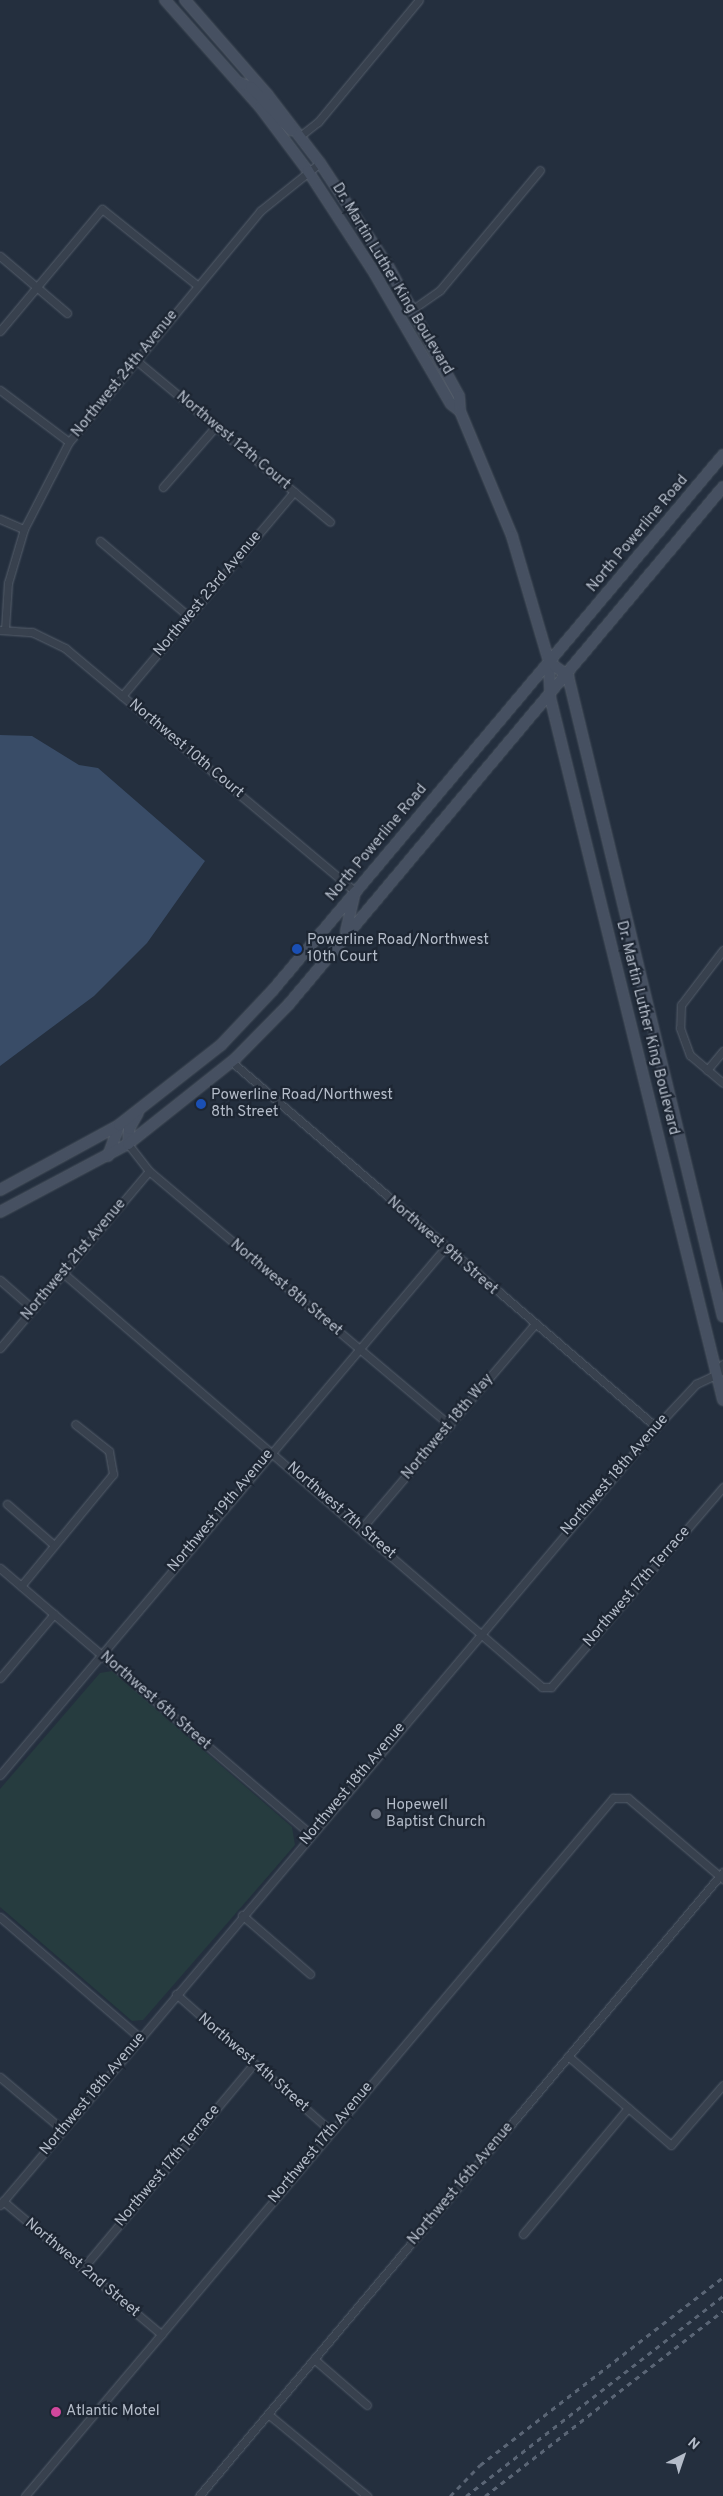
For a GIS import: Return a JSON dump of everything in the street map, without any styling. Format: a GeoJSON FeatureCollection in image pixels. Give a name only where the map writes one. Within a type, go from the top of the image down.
{"type":"FeatureCollection","features":[{"type":"Feature","properties":{"kind":"main road","name":"Dr. Martin Luther King Boulevard"},"geometry":{"type":"LineString","coordinates":[[165,0],[237,81],[308,171],[372,269],[451,404],[460,411]]}},
{"type":"Feature","properties":{"kind":"main road","name":"Dr. Martin Luther King Boulevard"},"geometry":{"type":"LineString","coordinates":[[185,0],[300,136],[320,163],[413,309],[459,396],[460,411],[512,536],[549,662],[550,697],[721,1370],[723,1400]]}},
{"type":"Feature","properties":{"kind":"main road"},"geometry":{"type":"LineString","coordinates":[[237,81],[252,87],[282,124],[300,136]]}},
{"type":"Feature","properties":{"kind":"main road","name":"North Powerline Road"},"geometry":{"type":"LineString","coordinates":[[0,1190],[119,1125],[221,1045],[355,891],[723,455]]}},
{"type":"Feature","properties":{"kind":"main road"},"geometry":{"type":"LineString","coordinates":[[0,1212],[128,1144],[232,1062],[341,943],[568,676],[722,487]]}},
{"type":"Feature","properties":{"kind":"main road"},"geometry":{"type":"LineString","coordinates":[[549,662],[568,676]]}},
{"type":"Feature","properties":{"kind":"main road","name":"Dr. Martin Luther King Boulevard"},"geometry":{"type":"LineString","coordinates":[[568,676],[723,1317]]}},
{"type":"Feature","properties":{"kind":"main road"},"geometry":{"type":"LineString","coordinates":[[341,943],[355,891]]}},
{"type":"Feature","properties":{"kind":"main road"},"geometry":{"type":"LineString","coordinates":[[128,1144],[129,1129],[141,1109]]}},
{"type":"Feature","properties":{"kind":"main road"},"geometry":{"type":"LineString","coordinates":[[108,1156],[119,1125]]}},
{"type":"Feature","properties":{"kind":"street"},"geometry":{"type":"LineString","coordinates":[[300,136],[318,122],[419,0]]}},
{"type":"Feature","properties":{"kind":"street","name":"Northwest 24th Avenue"},"geometry":{"type":"LineString","coordinates":[[2,630],[8,583],[24,529],[69,442],[260,211],[320,163]]}},
{"type":"Feature","properties":{"kind":"street"},"geometry":{"type":"LineString","coordinates":[[413,309],[440,290],[540,170]]}},
{"type":"Feature","properties":{"kind":"street"},"geometry":{"type":"LineString","coordinates":[[0,331],[102,209],[197,285]]}},
{"type":"Feature","properties":{"kind":"street"},"geometry":{"type":"LineString","coordinates":[[0,256],[68,313]]}},
{"type":"Feature","properties":{"kind":"street","name":"Northwest 12th Court"},"geometry":{"type":"LineString","coordinates":[[137,361],[330,522]]}},
{"type":"Feature","properties":{"kind":"street"},"geometry":{"type":"LineString","coordinates":[[0,390],[69,442]]}},
{"type":"Feature","properties":{"kind":"street"},"geometry":{"type":"LineString","coordinates":[[163,487],[216,426]]}},
{"type":"Feature","properties":{"kind":"street","name":"Northwest 23rd Avenue"},"geometry":{"type":"LineString","coordinates":[[122,696],[294,492]]}},
{"type":"Feature","properties":{"kind":"street"},"geometry":{"type":"LineString","coordinates":[[0,519],[24,529]]}},
{"type":"Feature","properties":{"kind":"street"},"geometry":{"type":"LineString","coordinates":[[100,541],[188,616]]}},
{"type":"Feature","properties":{"kind":"street","name":"Northwest 10th Court"},"geometry":{"type":"LineString","coordinates":[[2,630],[32,632],[65,648],[355,891]]}},
{"type":"Feature","properties":{"kind":"street"},"geometry":{"type":"LineString","coordinates":[[723,950],[681,1005],[680,1028],[685,1045],[707,1070],[723,1083]]}},
{"type":"Feature","properties":{"kind":"street"},"geometry":{"type":"LineString","coordinates":[[707,1070],[723,1051]]}},
{"type":"Feature","properties":{"kind":"street","name":"Northwest 9th Street"},"geometry":{"type":"LineString","coordinates":[[232,1062],[444,1249],[656,1427]]}},
{"type":"Feature","properties":{"kind":"street","name":"Northwest 8th Street"},"geometry":{"type":"LineString","coordinates":[[128,1144],[149,1171],[450,1425]]}},
{"type":"Feature","properties":{"kind":"street","name":"Northwest 21st Avenue"},"geometry":{"type":"LineString","coordinates":[[0,1348],[149,1171]]}},
{"type":"Feature","properties":{"kind":"street","name":"Northwest 19th Avenue"},"geometry":{"type":"LineString","coordinates":[[0,1775],[271,1451],[444,1249]]}},
{"type":"Feature","properties":{"kind":"street","name":"Northwest 7th Street"},"geometry":{"type":"LineString","coordinates":[[63,1273],[542,1687],[551,1687]]}},
{"type":"Feature","properties":{"kind":"street"},"geometry":{"type":"LineString","coordinates":[[0,1280],[33,1308]]}},
{"type":"Feature","properties":{"kind":"street","name":"Northwest 18th Way"},"geometry":{"type":"LineString","coordinates":[[361,1529],[534,1325]]}},
{"type":"Feature","properties":{"kind":"street","name":"Northwest 18th Avenue"},"geometry":{"type":"LineString","coordinates":[[2,2203],[310,1834],[656,1427],[696,1384],[721,1370]]}},
{"type":"Feature","properties":{"kind":"street"},"geometry":{"type":"LineString","coordinates":[[21,1586],[113,1474],[109,1451],[75,1424]]}},
{"type":"Feature","properties":{"kind":"street","name":"Northwest 17th Terrace"},"geometry":{"type":"LineString","coordinates":[[551,1687],[723,1488]]}},
{"type":"Feature","properties":{"kind":"street"},"geometry":{"type":"LineString","coordinates":[[7,1504],[54,1545]]}},
{"type":"Feature","properties":{"kind":"street","name":"Northwest 6th Street"},"geometry":{"type":"LineString","coordinates":[[0,1568],[310,1834]]}},
{"type":"Feature","properties":{"kind":"street"},"geometry":{"type":"LineString","coordinates":[[0,1678],[54,1614]]}},
{"type":"Feature","properties":{"kind":"street","name":"Northwest 17th Avenue"},"geometry":{"type":"LineString","coordinates":[[26,2496],[607,1802],[621,1796],[722,1875]]}},
{"type":"Feature","properties":{"kind":"street","name":"Northwest 16th Avenue"},"geometry":{"type":"LineString","coordinates":[[199,2496],[722,1875]]}},
{"type":"Feature","properties":{"kind":"street"},"geometry":{"type":"LineString","coordinates":[[242,1915],[310,1974]]}},
{"type":"Feature","properties":{"kind":"street"},"geometry":{"type":"LineString","coordinates":[[0,1917],[139,2037]]}},
{"type":"Feature","properties":{"kind":"street","name":"Northwest 4th Street"},"geometry":{"type":"LineString","coordinates":[[176,1994],[253,2065],[331,2131]]}},
{"type":"Feature","properties":{"kind":"street"},"geometry":{"type":"LineString","coordinates":[[568,2056],[671,2145],[723,2085]]}},
{"type":"Feature","properties":{"kind":"street","name":"Northwest 17th Terrace"},"geometry":{"type":"LineString","coordinates":[[83,2268],[253,2065]]}},
{"type":"Feature","properties":{"kind":"street"},"geometry":{"type":"LineString","coordinates":[[0,2078],[63,2130]]}},
{"type":"Feature","properties":{"kind":"street"},"geometry":{"type":"LineString","coordinates":[[523,2234],[628,2108]]}},
{"type":"Feature","properties":{"kind":"street","name":"Northwest 2nd Street"},"geometry":{"type":"LineString","coordinates":[[2,2203],[161,2334]]}},
{"type":"Feature","properties":{"kind":"street"},"geometry":{"type":"LineString","coordinates":[[314,2359],[367,2405]]}},
{"type":"Feature","properties":{"kind":"street"},"geometry":{"type":"LineString","coordinates":[[268,2414],[367,2496]]}},
{"type":"Feature","properties":{"kind":"green space"},"geometry":{"type":"Polygon","coordinates":[[[112,1671],[292,1827],[295,1845],[143,2020],[132,2021],[0,1907],[0,1789],[100,1673],[112,1671]]]}},
{"type":"Feature","properties":{"kind":"water"},"geometry":{"type":"Polygon","coordinates":[[[0,735],[32,736],[79,765],[98,768],[205,861],[147,943],[94,996],[0,1066],[0,735]]]}},
{"type":"Feature","properties":{"kind":"railway"},"geometry":{"type":"LineString","coordinates":[[450,2496],[480,2465],[723,2277]]}},
{"type":"Feature","properties":{"kind":"railway"},"geometry":{"type":"LineString","coordinates":[[466,2496],[723,2296]]}},
{"type":"Feature","properties":{"kind":"railway"},"geometry":{"type":"LineString","coordinates":[[485,2496],[723,2311]]}},
{"type":"Feature","properties":{"kind":"place","name":"Powerline Road/Northwest 10th Court"},"geometry":{"type":"Point","coordinates":[297,949]}},
{"type":"Feature","properties":{"kind":"place","name":"Powerline Road/Northwest 8th Street"},"geometry":{"type":"Point","coordinates":[201,1104]}},
{"type":"Feature","properties":{"kind":"place","name":"Hopewell Baptist Church"},"geometry":{"type":"Point","coordinates":[376,1814]}},
{"type":"Feature","properties":{"kind":"place","name":"Atlantic Motel"},"geometry":{"type":"Point","coordinates":[56,2412]}}]}
